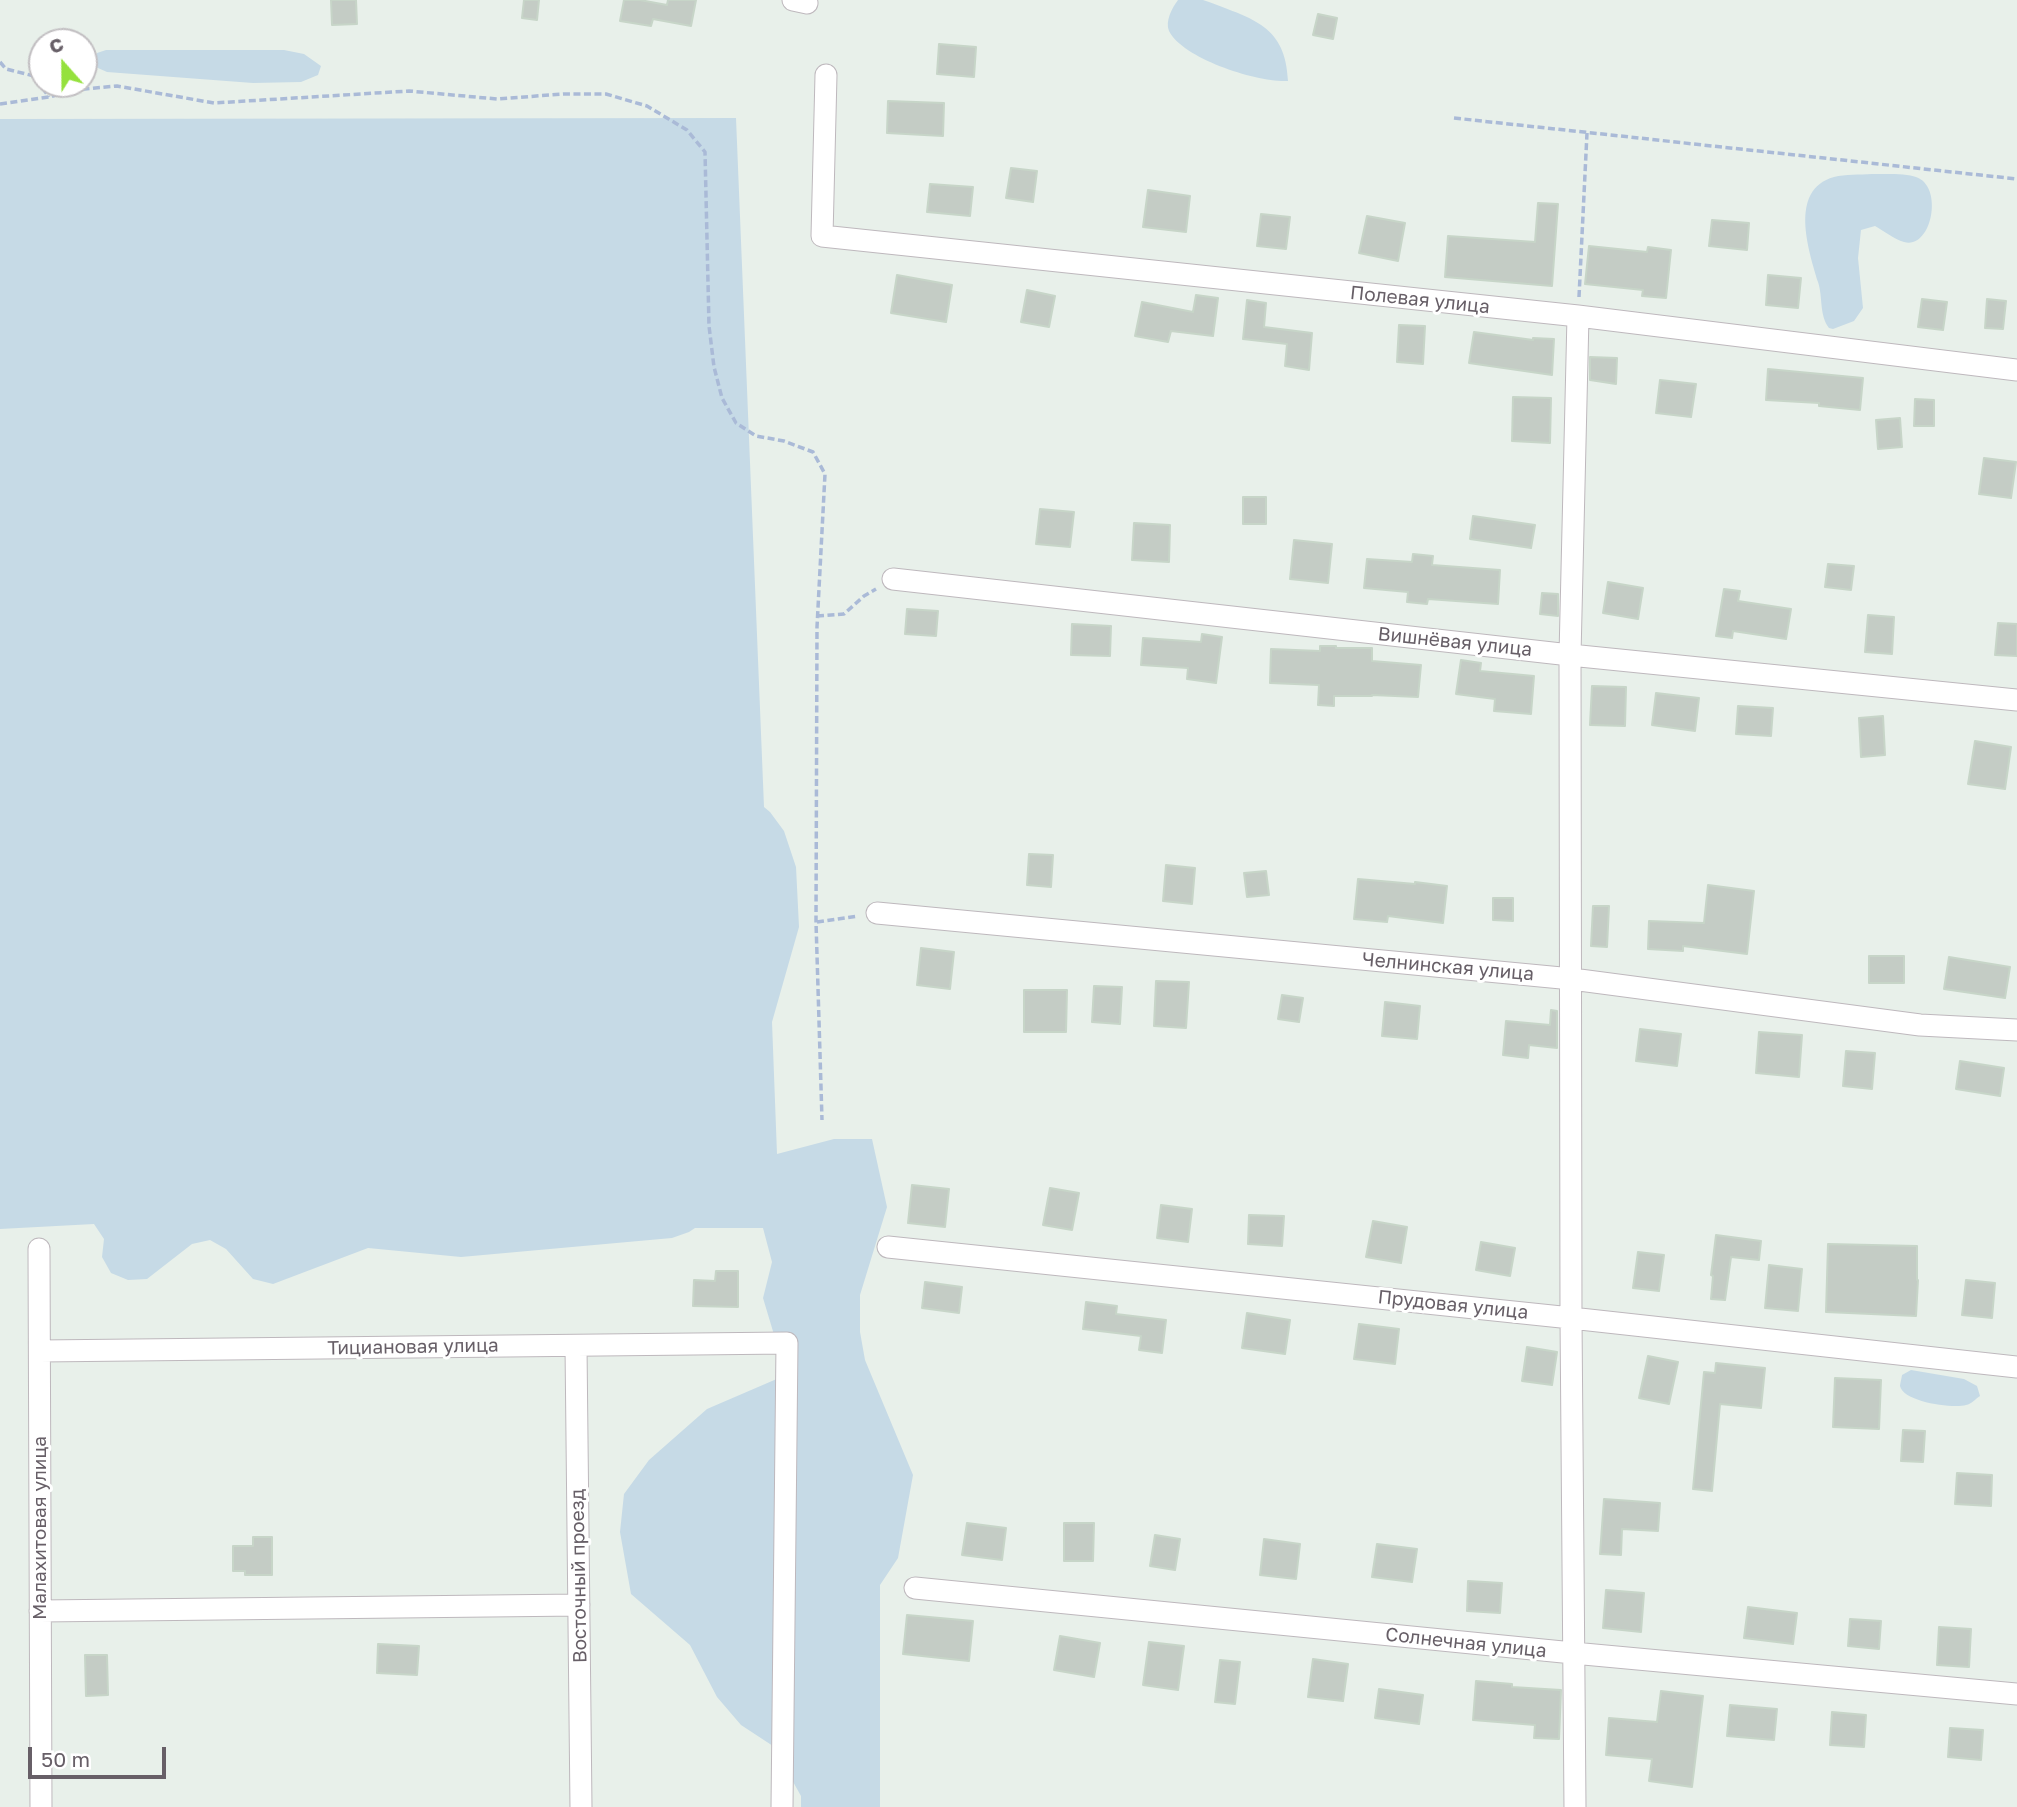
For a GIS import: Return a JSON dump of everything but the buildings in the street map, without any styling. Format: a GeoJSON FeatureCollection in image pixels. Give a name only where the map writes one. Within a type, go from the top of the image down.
{"type":"FeatureCollection","features":[{"type":"Feature","properties":{"kind":"street","name":"Полевая улица"},"geometry":{"type":"LineString","coordinates":[[826,75],[821,236],[1578,316],[2017,370]]}},
{"type":"Feature","properties":{"kind":"street"},"geometry":{"type":"LineString","coordinates":[[1575,1807],[1570,656],[1578,316]]}},
{"type":"Feature","properties":{"kind":"street","name":"Вишнёвая улица"},"geometry":{"type":"LineString","coordinates":[[893,579],[1570,656],[2017,700]]}},
{"type":"Feature","properties":{"kind":"street","name":"Челнинская улица"},"geometry":{"type":"LineString","coordinates":[[877,913],[1572,979],[1920,1025],[2017,1030]]}},
{"type":"Feature","properties":{"kind":"street","name":"Прудовая улица"},"geometry":{"type":"LineString","coordinates":[[888,1247],[2017,1367]]}},
{"type":"Feature","properties":{"kind":"street","name":"Малахитовая улица"},"geometry":{"type":"LineString","coordinates":[[39,1249],[41,1807]]}},
{"type":"Feature","properties":{"kind":"street","name":"Тициановая улица"},"geometry":{"type":"LineString","coordinates":[[40,1351],[787,1343],[782,1807]]}},
{"type":"Feature","properties":{"kind":"street","name":"Восточный проезд"},"geometry":{"type":"LineString","coordinates":[[576,1346],[581,1807]]}},
{"type":"Feature","properties":{"kind":"street","name":"Солнечная улица"},"geometry":{"type":"LineString","coordinates":[[915,1588],[2017,1694]]}},
{"type":"Feature","properties":{"kind":"street"},"geometry":{"type":"LineString","coordinates":[[40,1611],[579,1605]]}},
{"type":"Feature","properties":{"kind":"path"},"geometry":{"type":"LineString","coordinates":[[0,62],[6,69],[28,74]]}},
{"type":"Feature","properties":{"kind":"path"},"geometry":{"type":"LineString","coordinates":[[0,72],[6,69]]}},
{"type":"Feature","properties":{"kind":"path"},"geometry":{"type":"LineString","coordinates":[[98,88],[117,86],[214,103],[409,91],[497,100],[563,94],[606,94],[647,106],[687,131],[705,152],[709,326],[714,367],[723,398],[736,423],[756,436],[785,441],[813,452],[825,474],[817,616],[816,922],[822,1119]]}},
{"type":"Feature","properties":{"kind":"path"},"geometry":{"type":"LineString","coordinates":[[0,104],[42,98]]}},
{"type":"Feature","properties":{"kind":"path"},"geometry":{"type":"LineString","coordinates":[[1454,118],[2017,179]]}},
{"type":"Feature","properties":{"kind":"path"},"geometry":{"type":"LineString","coordinates":[[1578,316],[1587,133]]}},
{"type":"Feature","properties":{"kind":"path"},"geometry":{"type":"LineString","coordinates":[[817,616],[844,614],[864,596],[893,579]]}},
{"type":"Feature","properties":{"kind":"path"},"geometry":{"type":"LineString","coordinates":[[816,922],[877,913]]}},
{"type":"Feature","properties":{"kind":"shaded area"},"geometry":{"type":"Polygon","coordinates":[[[1178,0],[1203,0],[1240,14],[1264,27],[1274,36],[1281,48],[1288,81],[1275,81],[1241,73],[1189,51],[1177,41],[1168,27],[1170,15],[1178,0]]]}},
{"type":"Feature","properties":{"kind":"shaded area"},"geometry":{"type":"Polygon","coordinates":[[[106,50],[284,50],[304,54],[321,66],[318,75],[301,82],[253,83],[107,72],[98,68],[98,53],[106,50]]]}},
{"type":"Feature","properties":{"kind":"shaded area"},"geometry":{"type":"Polygon","coordinates":[[[736,118],[764,807],[784,831],[796,867],[799,927],[772,1022],[777,1154],[834,1139],[872,1139],[887,1207],[860,1295],[860,1332],[865,1360],[913,1475],[898,1558],[880,1585],[880,1807],[801,1807],[801,1796],[773,1746],[741,1725],[717,1697],[690,1645],[631,1594],[620,1532],[624,1494],[649,1460],[707,1409],[779,1378],[781,1358],[763,1298],[772,1262],[763,1228],[695,1228],[672,1238],[461,1257],[368,1248],[273,1284],[253,1279],[226,1249],[210,1240],[192,1244],[147,1279],[128,1280],[111,1273],[102,1257],[104,1239],[94,1224],[0,1229],[0,119],[736,118]]]}},
{"type":"Feature","properties":{"kind":"shaded area"},"geometry":{"type":"Polygon","coordinates":[[[1907,175],[1925,183],[1930,192],[1931,216],[1922,236],[1914,242],[1900,241],[1875,226],[1861,230],[1858,258],[1863,308],[1854,321],[1829,328],[1824,317],[1807,239],[1806,208],[1811,195],[1820,184],[1838,176],[1907,175]]]}},
{"type":"Feature","properties":{"kind":"shaded area"},"geometry":{"type":"Polygon","coordinates":[[[1911,1370],[1964,1379],[1977,1386],[1980,1396],[1970,1404],[1960,1406],[1919,1400],[1903,1392],[1900,1386],[1902,1375],[1911,1370]]]}}]}
